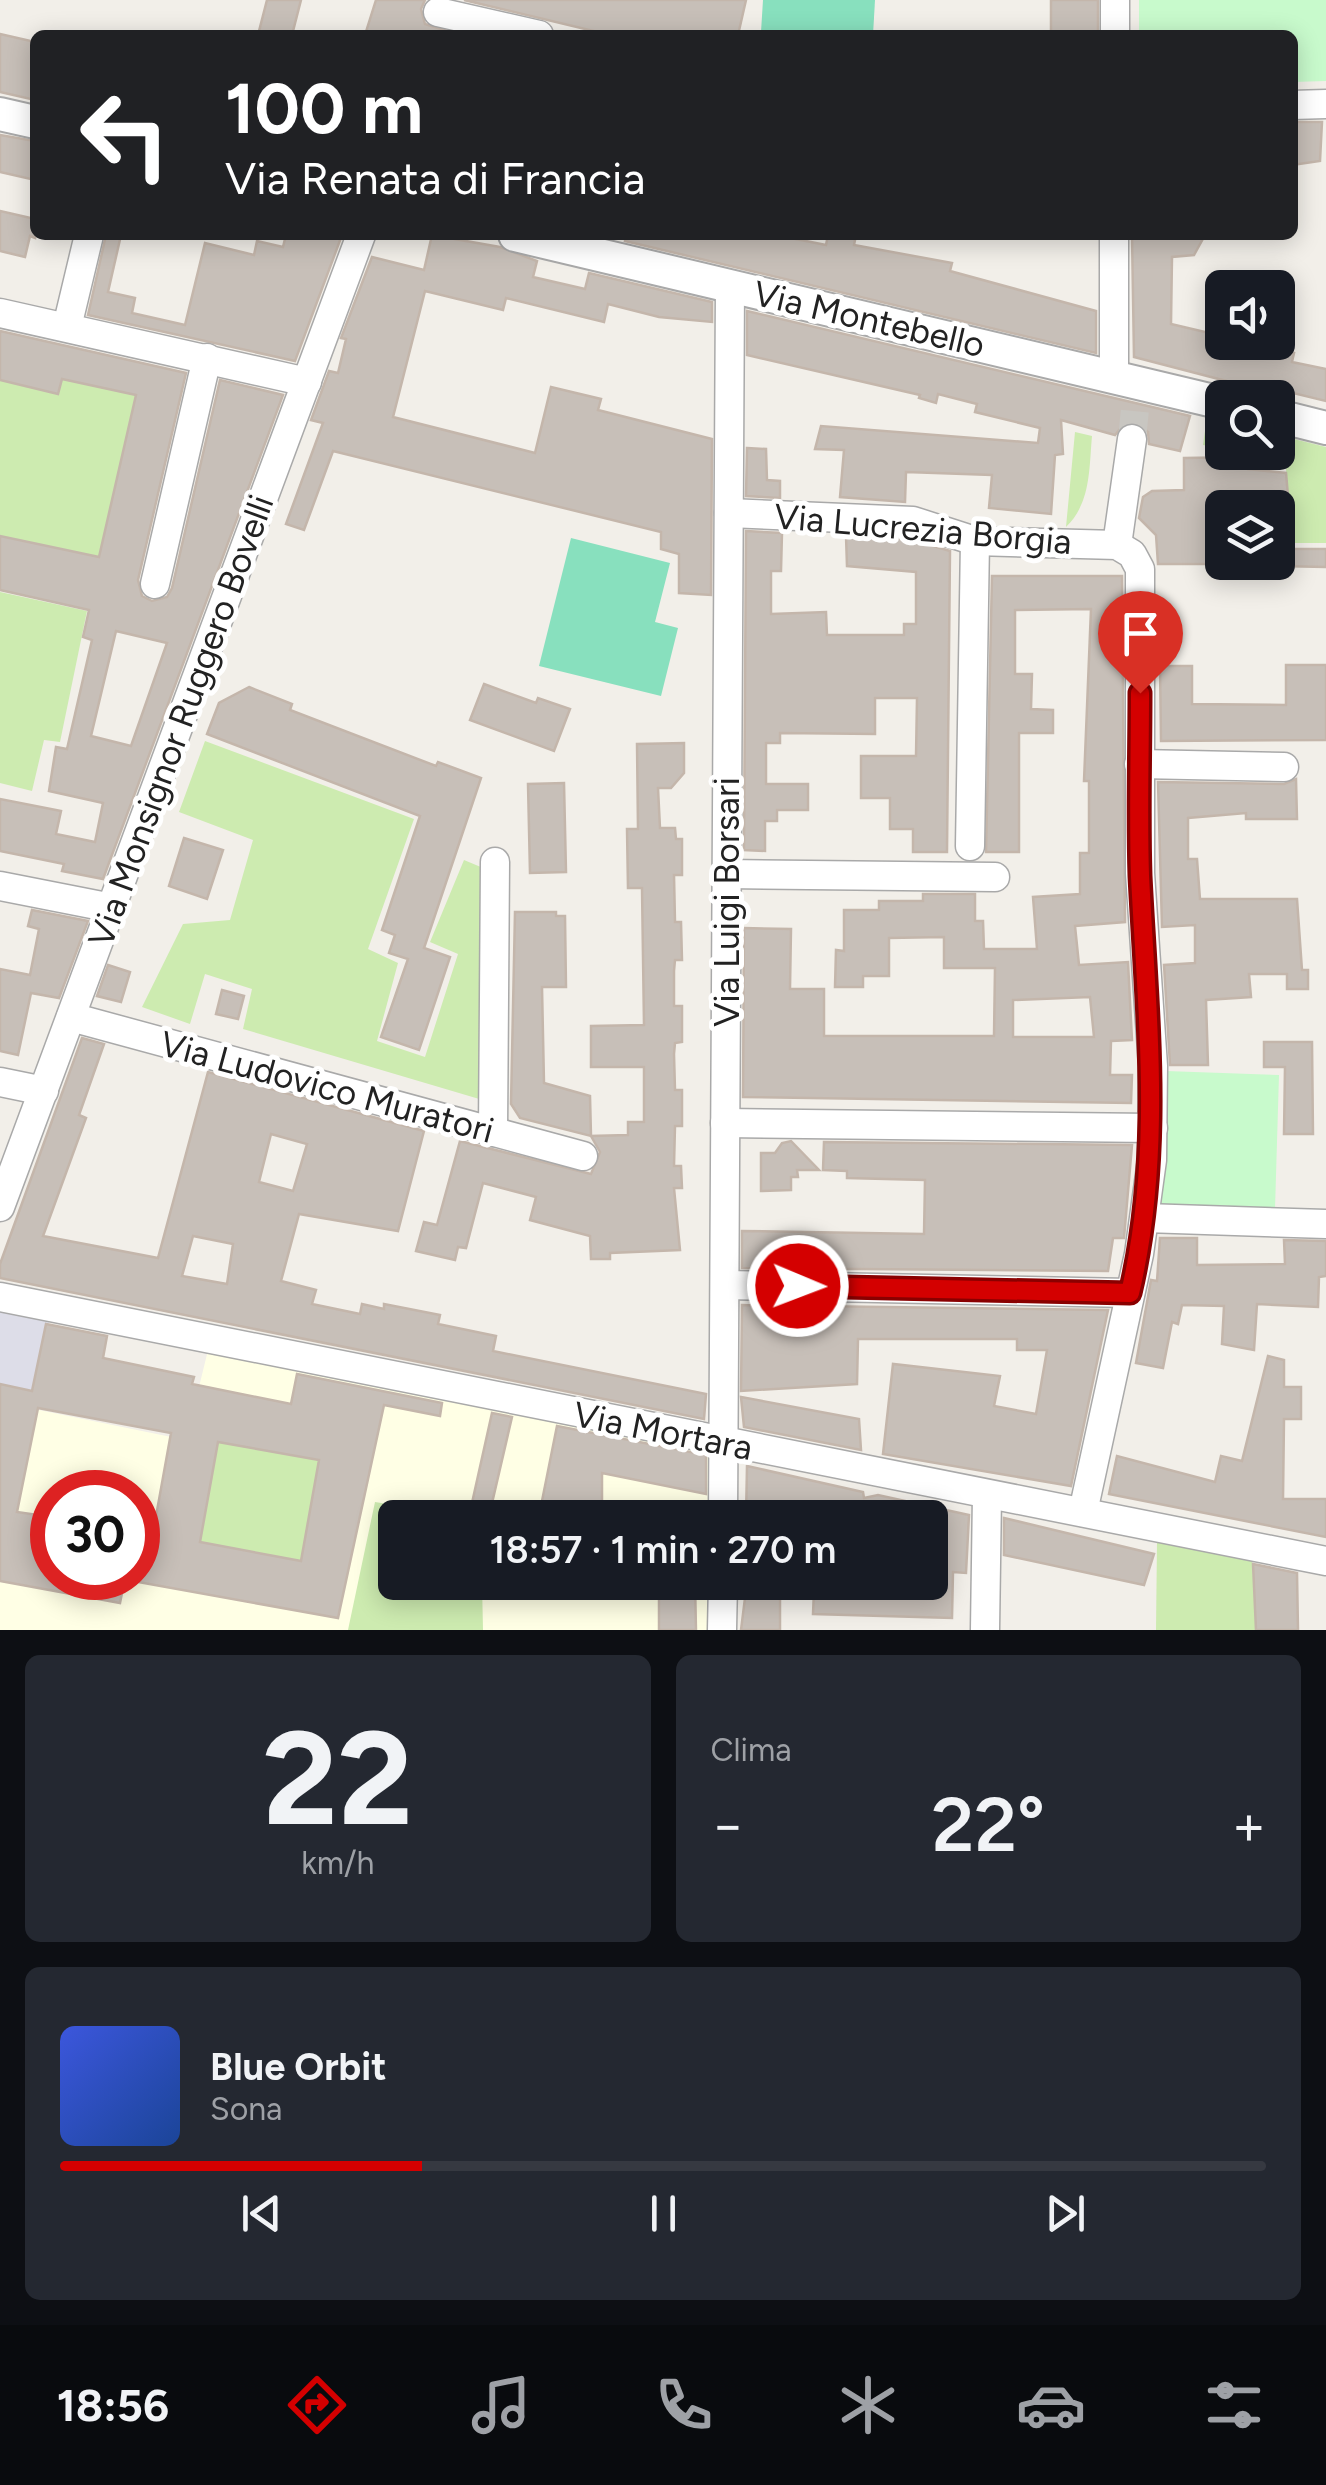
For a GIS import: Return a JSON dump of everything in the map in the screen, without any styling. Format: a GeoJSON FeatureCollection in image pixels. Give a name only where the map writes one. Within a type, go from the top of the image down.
{"type":"FeatureCollection","features":[{"type":"Feature","properties":{"kind":"street"},"geometry":{"type":"LineString","coordinates":[[1115,0],[1115,30]]}},
{"type":"Feature","properties":{"kind":"street"},"geometry":{"type":"LineString","coordinates":[[437,16],[511,30]]}},
{"type":"Feature","properties":{"kind":"street"},"geometry":{"type":"LineString","coordinates":[[1298,105],[1326,104]]}},
{"type":"Feature","properties":{"kind":"street"},"geometry":{"type":"LineString","coordinates":[[0,114],[30,121]]}},
{"type":"Feature","properties":{"kind":"street"},"geometry":{"type":"LineString","coordinates":[[68,327],[88,240]]}},
{"type":"Feature","properties":{"kind":"street","name":"Via Monsignor Ruggero Bovelli"},"geometry":{"type":"LineString","coordinates":[[0,1206],[359,240]]}},
{"type":"Feature","properties":{"kind":"street","name":"Via Montebello"},"geometry":{"type":"LineString","coordinates":[[536,240],[1130,386],[1205,400]]}},
{"type":"Feature","properties":{"kind":"street"},"geometry":{"type":"LineString","coordinates":[[1115,240],[1130,386]]}},
{"type":"Feature","properties":{"kind":"street","name":"Via Luigi Borsari"},"geometry":{"type":"LineString","coordinates":[[723,1500],[730,286]]}},
{"type":"Feature","properties":{"kind":"street"},"geometry":{"type":"LineString","coordinates":[[0,313],[307,382]]}},
{"type":"Feature","properties":{"kind":"street"},"geometry":{"type":"LineString","coordinates":[[155,584],[207,358]]}},
{"type":"Feature","properties":{"kind":"street"},"geometry":{"type":"LineString","coordinates":[[1295,420],[1326,428]]}},
{"type":"Feature","properties":{"kind":"street"},"geometry":{"type":"LineString","coordinates":[[1083,1512],[1146,1218],[1153,1128],[1140,764],[1141,577],[1132,554],[1117,545],[1132,439]]}},
{"type":"Feature","properties":{"kind":"street","name":"Via Lucrezia Borgia"},"geometry":{"type":"LineString","coordinates":[[729,513],[913,522],[974,541],[1117,545]]}},
{"type":"Feature","properties":{"kind":"street"},"geometry":{"type":"LineString","coordinates":[[970,846],[974,541]]}},
{"type":"Feature","properties":{"kind":"street"},"geometry":{"type":"LineString","coordinates":[[1140,764],[1284,767]]}},
{"type":"Feature","properties":{"kind":"street"},"geometry":{"type":"LineString","coordinates":[[494,1132],[495,862]]}},
{"type":"Feature","properties":{"kind":"street"},"geometry":{"type":"LineString","coordinates":[[727,874],[995,878]]}},
{"type":"Feature","properties":{"kind":"street"},"geometry":{"type":"LineString","coordinates":[[0,886],[112,908]]}},
{"type":"Feature","properties":{"kind":"street","name":"Via Ludovico Muratori"},"geometry":{"type":"LineString","coordinates":[[72,1017],[583,1156]]}},
{"type":"Feature","properties":{"kind":"street"},"geometry":{"type":"LineString","coordinates":[[0,1082],[44,1090]]}},
{"type":"Feature","properties":{"kind":"street"},"geometry":{"type":"LineString","coordinates":[[725,1123],[1153,1128]]}},
{"type":"Feature","properties":{"kind":"street"},"geometry":{"type":"LineString","coordinates":[[1146,1218],[1326,1224]]}},
{"type":"Feature","properties":{"kind":"street"},"geometry":{"type":"LineString","coordinates":[[724,1285],[1130,1293]]}},
{"type":"Feature","properties":{"kind":"street","name":"Via Mortara"},"geometry":{"type":"LineString","coordinates":[[0,1297],[1326,1561]]}},
{"type":"Feature","properties":{"kind":"street"},"geometry":{"type":"LineString","coordinates":[[985,1630],[987,1495]]}},
{"type":"Feature","properties":{"kind":"street"},"geometry":{"type":"LineString","coordinates":[[722,1630],[723,1600]]}},
{"type":"Feature","properties":{"kind":"shaded area"},"geometry":{"type":"Polygon","coordinates":[[[0,1301],[51,1311],[34,1398],[0,1391],[0,1301]]]}},
{"type":"Feature","properties":{"kind":"shaded area"},"geometry":{"type":"Polygon","coordinates":[[[210,1342],[715,1441],[715,1500],[378,1500],[378,1600],[714,1600],[714,1630],[0,1630],[0,1402],[186,1440],[210,1342]]]}},
{"type":"Feature","properties":{"kind":"green space"},"geometry":{"type":"Polygon","coordinates":[[[763,0],[875,0],[873,30],[761,30],[763,0]]]}},
{"type":"Feature","properties":{"kind":"green space"},"geometry":{"type":"Polygon","coordinates":[[[1139,0],[1326,0],[1326,81],[1298,82],[1298,30],[1139,30],[1139,0]]]}},
{"type":"Feature","properties":{"kind":"green space"},"geometry":{"type":"Polygon","coordinates":[[[62,379],[136,395],[99,557],[0,536],[0,380],[58,394],[62,379]]]}},
{"type":"Feature","properties":{"kind":"green space"},"geometry":{"type":"Polygon","coordinates":[[[1075,432],[1092,436],[1089,473],[1080,507],[1066,527],[1075,432]]]}},
{"type":"Feature","properties":{"kind":"green space"},"geometry":{"type":"Polygon","coordinates":[[[1295,439],[1326,447],[1326,543],[1295,543],[1295,490],[1286,490],[1286,470],[1295,470],[1295,439]]]}},
{"type":"Feature","properties":{"kind":"green space"},"geometry":{"type":"Polygon","coordinates":[[[571,538],[670,563],[655,622],[678,628],[661,696],[539,666],[571,538]]]}},
{"type":"Feature","properties":{"kind":"green space"},"geometry":{"type":"Polygon","coordinates":[[[0,592],[87,611],[60,742],[44,740],[32,791],[0,783],[0,592]]]}},
{"type":"Feature","properties":{"kind":"green space"},"geometry":{"type":"Polygon","coordinates":[[[205,741],[414,819],[368,949],[398,963],[377,1041],[425,1057],[458,954],[430,942],[464,860],[488,870],[486,1101],[243,1029],[252,989],[205,974],[190,1024],[142,1007],[183,924],[230,920],[253,840],[179,812],[205,741]]]}},
{"type":"Feature","properties":{"kind":"green space"},"geometry":{"type":"Polygon","coordinates":[[[1166,1071],[1279,1075],[1275,1209],[1161,1204],[1166,1071]]]}},
{"type":"Feature","properties":{"kind":"green space"},"geometry":{"type":"Polygon","coordinates":[[[218,1442],[319,1460],[301,1561],[200,1542],[218,1442]]]}},
{"type":"Feature","properties":{"kind":"green space"},"geometry":{"type":"Polygon","coordinates":[[[375,1502],[378,1600],[482,1600],[483,1630],[348,1630],[375,1502]]]}},
{"type":"Feature","properties":{"kind":"green space"},"geometry":{"type":"Polygon","coordinates":[[[1157,1542],[1252,1559],[1256,1630],[1156,1630],[1157,1542]]]}},
{"type":"Feature","properties":{"kind":"building"},"geometry":{"type":"Polygon","coordinates":[[[267,0],[301,0],[293,30],[259,30],[267,0]]]}},
{"type":"Feature","properties":{"kind":"building"},"geometry":{"type":"Polygon","coordinates":[[[376,0],[425,0],[421,9],[425,24],[444,30],[367,30],[376,0]]]}},
{"type":"Feature","properties":{"kind":"building"},"geometry":{"type":"Polygon","coordinates":[[[464,0],[746,0],[739,30],[589,30],[464,0]]]}},
{"type":"Feature","properties":{"kind":"building"},"geometry":{"type":"Polygon","coordinates":[[[1051,0],[1098,0],[1098,30],[1051,30],[1051,0]]]}},
{"type":"Feature","properties":{"kind":"building"},"geometry":{"type":"Polygon","coordinates":[[[0,34],[30,41],[30,99],[0,92],[0,34]]]}},
{"type":"Feature","properties":{"kind":"building"},"geometry":{"type":"Polygon","coordinates":[[[1298,122],[1322,122],[1320,161],[1298,164],[1298,122]]]}},
{"type":"Feature","properties":{"kind":"building"},"geometry":{"type":"Polygon","coordinates":[[[0,135],[30,140],[30,179],[0,172],[0,135]]]}},
{"type":"Feature","properties":{"kind":"building"},"geometry":{"type":"Polygon","coordinates":[[[0,211],[30,218],[25,257],[0,251],[0,211]]]}},
{"type":"Feature","properties":{"kind":"building"},"geometry":{"type":"Polygon","coordinates":[[[105,240],[120,240],[108,292],[135,298],[132,313],[185,325],[205,243],[254,255],[257,241],[283,247],[285,240],[340,240],[295,361],[88,315],[105,240]]]}},
{"type":"Feature","properties":{"kind":"building"},"geometry":{"type":"Polygon","coordinates":[[[431,240],[460,240],[500,247],[537,261],[533,277],[585,289],[589,273],[712,302],[712,322],[659,317],[608,304],[604,322],[506,298],[503,310],[425,291],[393,417],[535,453],[551,387],[601,399],[598,410],[712,439],[711,595],[679,593],[679,554],[661,549],[661,532],[333,451],[304,530],[286,524],[323,423],[311,420],[329,371],[338,373],[346,339],[341,338],[372,257],[424,270],[431,240]]]}},
{"type":"Feature","properties":{"kind":"building"},"geometry":{"type":"Polygon","coordinates":[[[801,240],[826,245],[827,240],[855,240],[854,245],[952,263],[950,271],[1096,311],[1096,353],[625,241],[801,240]]]}},
{"type":"Feature","properties":{"kind":"building"},"geometry":{"type":"Polygon","coordinates":[[[1132,240],[1202,240],[1194,255],[1172,257],[1171,324],[1205,332],[1205,360],[1292,360],[1326,369],[1326,401],[1295,393],[1295,380],[1222,380],[1134,357],[1132,240]]]}},
{"type":"Feature","properties":{"kind":"building"},"geometry":{"type":"Polygon","coordinates":[[[747,311],[1190,416],[1180,451],[1149,444],[1148,432],[1135,422],[1125,423],[1115,435],[1061,420],[1063,454],[1055,455],[1051,514],[989,508],[992,475],[906,472],[905,502],[840,497],[844,450],[815,449],[821,426],[1038,443],[1040,428],[975,412],[977,404],[938,394],[936,403],[919,398],[920,395],[747,355],[747,311]]]}},
{"type":"Feature","properties":{"kind":"building"},"geometry":{"type":"Polygon","coordinates":[[[0,331],[186,373],[138,580],[142,596],[152,601],[167,597],[172,588],[220,380],[283,395],[103,879],[62,871],[64,864],[0,851],[0,799],[61,811],[56,834],[95,842],[103,803],[49,791],[56,747],[67,749],[92,640],[83,637],[89,610],[0,590],[0,536],[99,557],[136,395],[62,379],[58,394],[0,380],[0,331]],[[116,631],[91,736],[131,746],[167,643],[116,631]]]}},
{"type":"Feature","properties":{"kind":"building"},"geometry":{"type":"Polygon","coordinates":[[[747,448],[766,449],[767,480],[780,481],[780,498],[746,496],[747,448]]]}},
{"type":"Feature","properties":{"kind":"building"},"geometry":{"type":"Polygon","coordinates":[[[1184,458],[1205,458],[1205,470],[1286,473],[1287,490],[1205,490],[1205,564],[1158,564],[1156,535],[1139,518],[1143,497],[1152,491],[1184,490],[1184,458]]]}},
{"type":"Feature","properties":{"kind":"building"},"geometry":{"type":"Polygon","coordinates":[[[746,531],[782,533],[781,571],[771,571],[771,614],[826,612],[827,635],[904,635],[904,624],[916,624],[916,572],[847,566],[846,536],[910,539],[950,551],[947,852],[913,852],[913,829],[890,829],[890,798],[861,798],[861,756],[916,756],[917,698],[875,698],[875,734],[780,733],[780,743],[766,743],[766,784],[808,784],[808,810],[777,810],[777,821],[765,821],[765,851],[744,850],[746,531]]]}},
{"type":"Feature","properties":{"kind":"building"},"geometry":{"type":"Polygon","coordinates":[[[1295,549],[1326,549],[1326,567],[1295,566],[1295,549]]]}},
{"type":"Feature","properties":{"kind":"building"},"geometry":{"type":"Polygon","coordinates":[[[992,576],[1122,576],[1125,922],[1075,926],[1079,965],[1128,962],[1132,1040],[1111,1041],[1110,1075],[1132,1075],[1131,1103],[743,1097],[744,928],[791,929],[790,989],[824,989],[824,1036],[994,1036],[995,968],[944,968],[944,937],[889,938],[889,976],[863,976],[863,987],[835,987],[836,950],[844,951],[844,910],[879,910],[879,901],[923,901],[923,894],[975,894],[975,921],[983,921],[984,949],[1037,949],[1033,897],[1080,894],[1080,853],[1089,853],[1089,781],[1084,781],[1091,609],[1015,610],[1015,674],[1032,674],[1031,709],[1053,710],[1053,733],[1019,733],[1019,852],[986,852],[992,576]],[[1090,997],[1013,1000],[1013,1037],[1094,1037],[1090,997]]]}},
{"type":"Feature","properties":{"kind":"building"},"geometry":{"type":"Polygon","coordinates":[[[1286,665],[1326,665],[1326,740],[1161,741],[1160,666],[1192,666],[1192,704],[1286,705],[1286,665]]]}},
{"type":"Feature","properties":{"kind":"building"},"geometry":{"type":"Polygon","coordinates":[[[484,684],[536,703],[538,698],[570,709],[554,751],[470,720],[484,684]]]}},
{"type":"Feature","properties":{"kind":"building"},"geometry":{"type":"Polygon","coordinates":[[[249,687],[292,704],[290,710],[436,766],[438,762],[481,778],[424,948],[450,957],[419,1050],[381,1037],[408,959],[389,953],[395,935],[382,930],[420,816],[207,734],[219,703],[249,687]]]}},
{"type":"Feature","properties":{"kind":"building"},"geometry":{"type":"Polygon","coordinates":[[[684,743],[684,773],[671,788],[658,788],[660,828],[675,828],[676,839],[682,839],[682,875],[674,875],[675,922],[681,922],[682,960],[675,960],[674,971],[674,1006],[682,1006],[682,1042],[675,1043],[674,1054],[675,1090],[682,1090],[682,1126],[675,1126],[674,1166],[681,1166],[682,1188],[674,1188],[680,1250],[610,1253],[610,1259],[591,1259],[590,1236],[530,1220],[536,1197],[483,1183],[466,1248],[458,1247],[455,1260],[416,1251],[424,1222],[437,1225],[460,1141],[591,1174],[600,1152],[591,1136],[628,1135],[628,1122],[644,1122],[644,1067],[591,1067],[591,1026],[644,1025],[642,888],[628,888],[627,829],[638,829],[637,744],[684,743]]]}},
{"type":"Feature","properties":{"kind":"building"},"geometry":{"type":"Polygon","coordinates":[[[1296,779],[1297,819],[1246,819],[1246,813],[1188,818],[1188,859],[1197,859],[1200,899],[1297,899],[1302,970],[1308,970],[1308,989],[1287,989],[1287,974],[1249,974],[1251,997],[1206,1000],[1208,1065],[1170,1065],[1164,965],[1195,963],[1195,925],[1162,927],[1158,782],[1284,784],[1296,779]]]}},
{"type":"Feature","properties":{"kind":"building"},"geometry":{"type":"Polygon","coordinates":[[[564,783],[566,872],[530,873],[528,784],[564,783]]]}},
{"type":"Feature","properties":{"kind":"building"},"geometry":{"type":"Polygon","coordinates":[[[184,838],[223,850],[207,899],[169,886],[184,838]]]}},
{"type":"Feature","properties":{"kind":"building"},"geometry":{"type":"Polygon","coordinates":[[[32,910],[88,921],[59,998],[31,993],[18,1055],[0,1051],[0,969],[30,975],[39,929],[28,926],[32,910]]]}},
{"type":"Feature","properties":{"kind":"building"},"geometry":{"type":"Polygon","coordinates":[[[515,912],[556,912],[556,916],[565,916],[566,987],[542,987],[544,1083],[590,1096],[591,1136],[520,1118],[511,1104],[515,912]]]}},
{"type":"Feature","properties":{"kind":"building"},"geometry":{"type":"Polygon","coordinates":[[[108,965],[130,972],[121,1002],[97,996],[108,965]]]}},
{"type":"Feature","properties":{"kind":"building"},"geometry":{"type":"Polygon","coordinates":[[[222,990],[244,996],[238,1019],[216,1014],[222,990]]]}},
{"type":"Feature","properties":{"kind":"building"},"geometry":{"type":"Polygon","coordinates":[[[82,1038],[104,1044],[79,1115],[86,1118],[43,1236],[158,1258],[208,1072],[424,1131],[398,1231],[299,1214],[281,1281],[316,1290],[312,1304],[360,1314],[362,1304],[384,1309],[384,1304],[440,1315],[438,1324],[496,1336],[493,1351],[706,1394],[704,1419],[0,1278],[0,1264],[82,1038]],[[271,1134],[259,1182],[293,1191],[307,1144],[271,1134]],[[193,1236],[182,1276],[227,1284],[233,1244],[193,1236]]]}},
{"type":"Feature","properties":{"kind":"building"},"geometry":{"type":"Polygon","coordinates":[[[1264,1042],[1312,1042],[1313,1134],[1284,1134],[1285,1067],[1264,1067],[1264,1042]]]}},
{"type":"Feature","properties":{"kind":"building"},"geometry":{"type":"Polygon","coordinates":[[[791,1141],[819,1170],[797,1170],[798,1177],[791,1177],[791,1190],[761,1191],[761,1153],[775,1153],[782,1143],[791,1141]]]}},
{"type":"Feature","properties":{"kind":"building"},"geometry":{"type":"Polygon","coordinates":[[[824,1142],[1132,1145],[1124,1238],[1113,1238],[1108,1271],[742,1268],[742,1231],[924,1234],[925,1180],[847,1178],[847,1171],[823,1170],[824,1142]]]}},
{"type":"Feature","properties":{"kind":"building"},"geometry":{"type":"Polygon","coordinates":[[[1160,1238],[1197,1238],[1197,1265],[1285,1264],[1284,1240],[1326,1241],[1326,1276],[1319,1277],[1318,1307],[1257,1304],[1254,1350],[1222,1344],[1224,1306],[1182,1305],[1178,1324],[1172,1322],[1163,1368],[1136,1363],[1151,1280],[1157,1281],[1160,1238]]]}},
{"type":"Feature","properties":{"kind":"building"},"geometry":{"type":"Polygon","coordinates":[[[742,1305],[774,1306],[774,1321],[810,1320],[810,1306],[1108,1310],[1071,1486],[883,1454],[893,1364],[1000,1376],[994,1406],[1036,1414],[1047,1350],[1017,1350],[1017,1339],[858,1339],[857,1384],[741,1391],[742,1305]]]}},
{"type":"Feature","properties":{"kind":"building"},"geometry":{"type":"Polygon","coordinates":[[[46,1324],[107,1336],[103,1358],[194,1377],[192,1384],[291,1404],[297,1374],[442,1403],[440,1416],[384,1405],[338,1618],[160,1586],[160,1494],[171,1433],[38,1408],[17,1512],[30,1514],[30,1586],[0,1581],[0,1384],[32,1391],[46,1324]],[[218,1442],[200,1542],[301,1561],[319,1460],[218,1442]]]}},
{"type":"Feature","properties":{"kind":"building"},"geometry":{"type":"Polygon","coordinates":[[[1268,1356],[1284,1360],[1284,1387],[1301,1387],[1301,1419],[1284,1419],[1283,1499],[1326,1499],[1326,1537],[1109,1494],[1117,1456],[1215,1482],[1221,1456],[1242,1461],[1268,1356]]]}},
{"type":"Feature","properties":{"kind":"building"},"geometry":{"type":"Polygon","coordinates":[[[741,1397],[859,1419],[861,1450],[744,1427],[741,1397]]]}},
{"type":"Feature","properties":{"kind":"building"},"geometry":{"type":"Polygon","coordinates":[[[492,1413],[512,1417],[493,1500],[473,1500],[492,1413]]]}},
{"type":"Feature","properties":{"kind":"building"},"geometry":{"type":"Polygon","coordinates":[[[557,1426],[706,1455],[706,1494],[602,1473],[602,1500],[542,1500],[557,1426]]]}},
{"type":"Feature","properties":{"kind":"building"},"geometry":{"type":"Polygon","coordinates":[[[747,1466],[863,1492],[864,1498],[878,1495],[901,1500],[746,1500],[747,1466]]]}},
{"type":"Feature","properties":{"kind":"building"},"geometry":{"type":"Polygon","coordinates":[[[948,1510],[969,1515],[966,1573],[953,1572],[952,1618],[813,1614],[814,1600],[948,1600],[948,1510]]]}},
{"type":"Feature","properties":{"kind":"building"},"geometry":{"type":"Polygon","coordinates":[[[1004,1518],[1154,1554],[1144,1585],[1004,1555],[1004,1518]]]}},
{"type":"Feature","properties":{"kind":"building"},"geometry":{"type":"Polygon","coordinates":[[[1253,1564],[1297,1573],[1298,1630],[1256,1630],[1253,1564]]]}},
{"type":"Feature","properties":{"kind":"building"},"geometry":{"type":"Polygon","coordinates":[[[659,1600],[695,1600],[696,1630],[659,1630],[659,1600]]]}},
{"type":"Feature","properties":{"kind":"building"},"geometry":{"type":"Polygon","coordinates":[[[745,1600],[780,1600],[780,1630],[741,1630],[745,1600]]]}},
{"type":"Feature","properties":{"kind":"tunnel"},"geometry":{"type":"LineString","coordinates":[[1132,439],[1136,399]]}},
{"type":"Feature","properties":{"kind":"route"},"geometry":{"type":"LineString","coordinates":[[798,1286],[1130,1293],[1146,1218],[1153,1128],[1140,872],[1140,693]]}}]}
